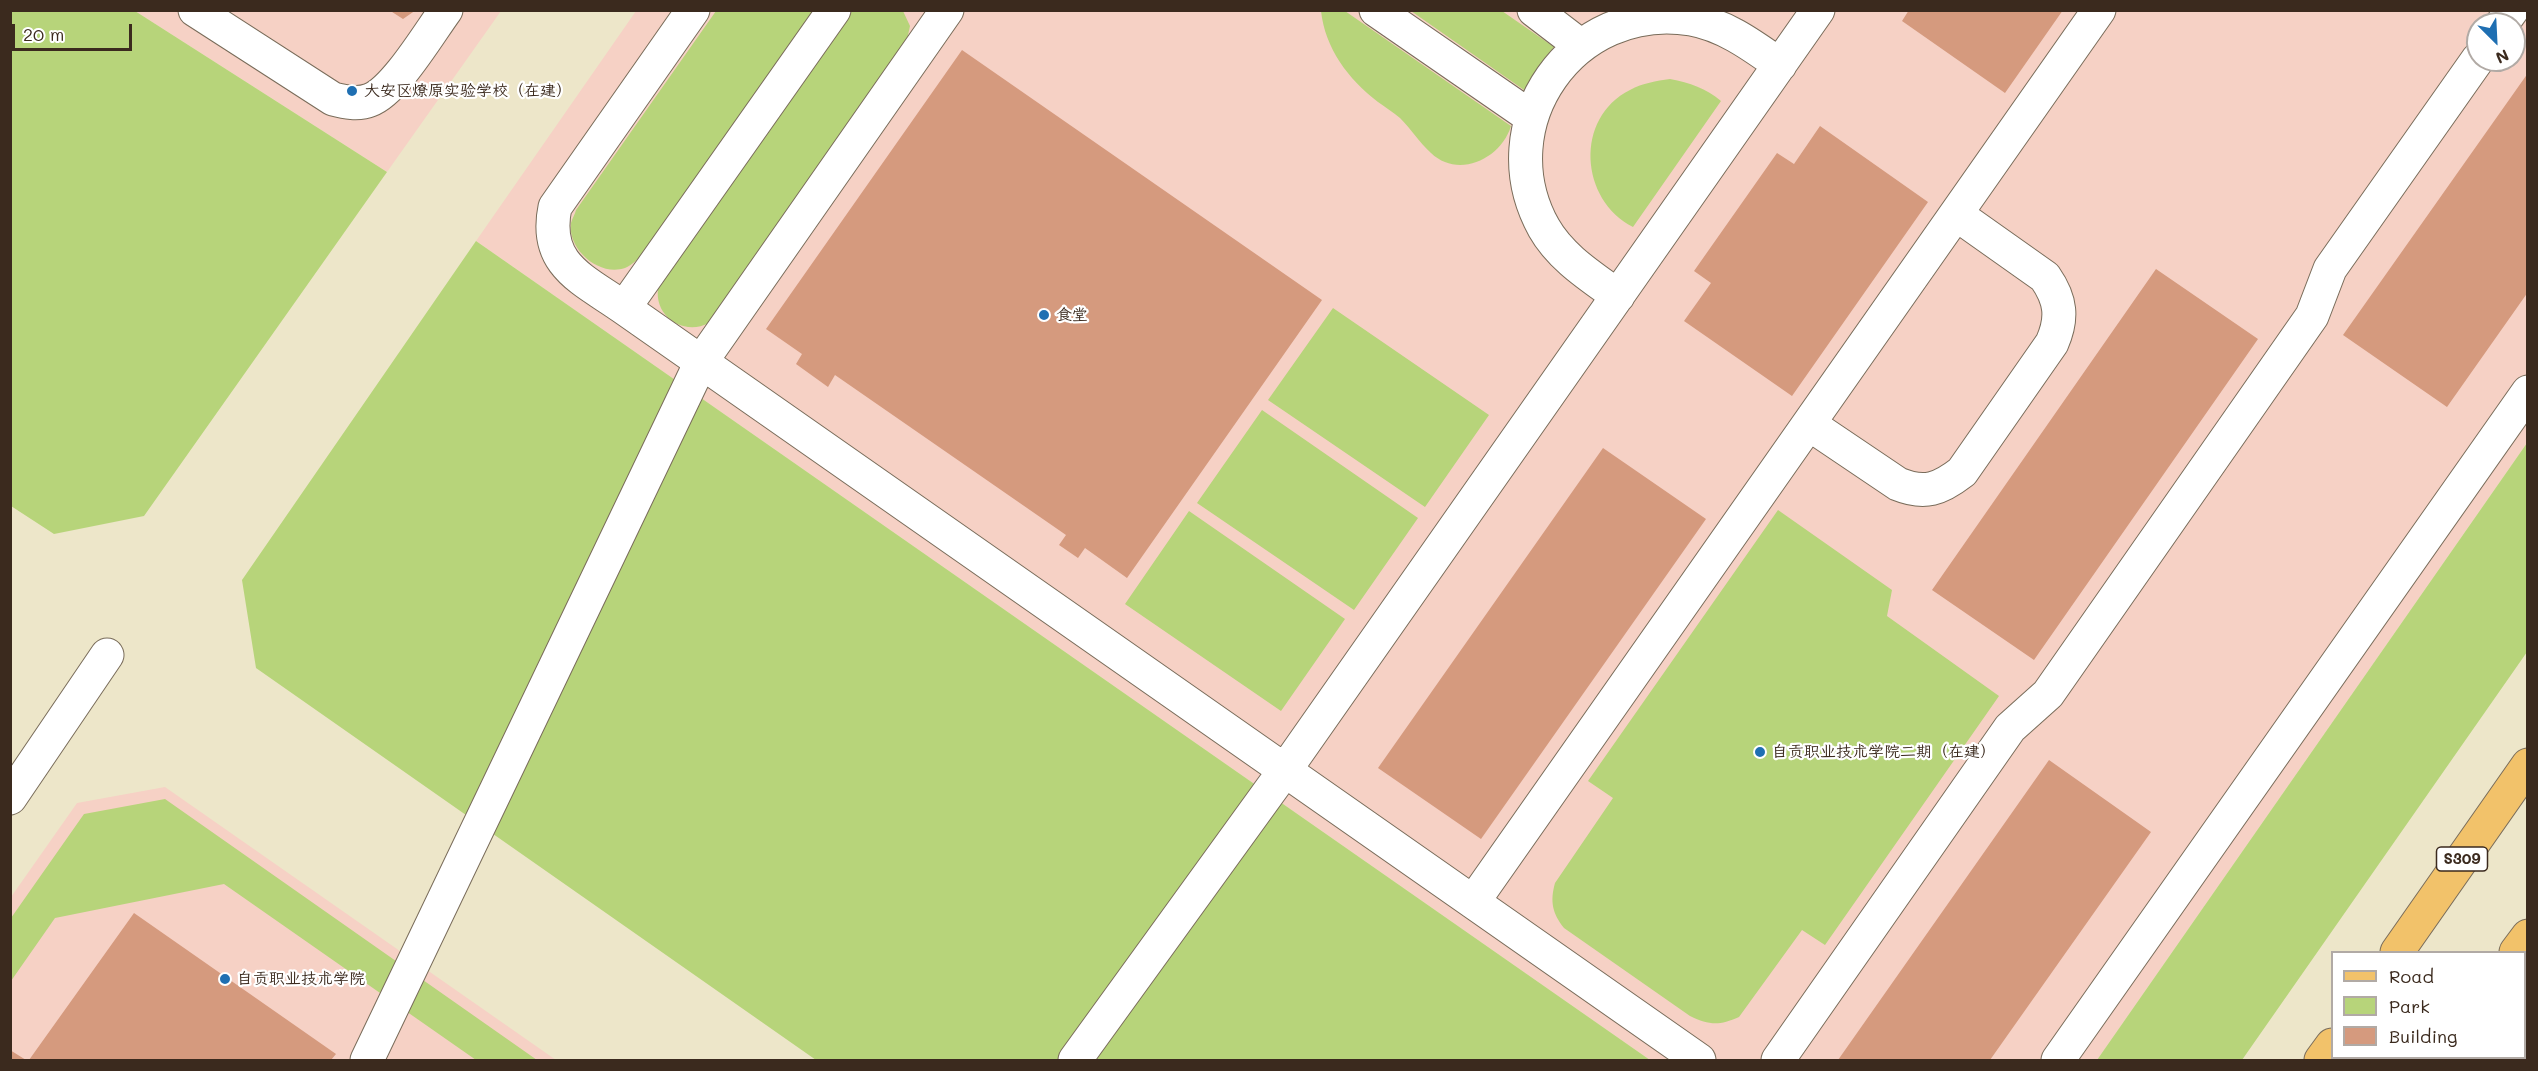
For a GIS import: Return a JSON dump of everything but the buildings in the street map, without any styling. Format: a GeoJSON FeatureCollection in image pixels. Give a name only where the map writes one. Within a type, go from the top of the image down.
{"type":"FeatureCollection","features":[{"type":"Feature","properties":{"kind":"main road","name":"S309"},"geometry":{"type":"LineString","coordinates":[[2398,951],[2528,765]]}},
{"type":"Feature","properties":{"kind":"main road"},"geometry":{"type":"LineString","coordinates":[[2517,951],[2528,936]]}},
{"type":"Feature","properties":{"kind":"main road"},"geometry":{"type":"LineString","coordinates":[[2322,1060],[2331,1046]]}},
{"type":"Feature","properties":{"kind":"street"},"geometry":{"type":"LineString","coordinates":[[195,10],[333,99],[352,103],[370,100],[389,87],[446,10]]}},
{"type":"Feature","properties":{"kind":"street"},"geometry":{"type":"LineString","coordinates":[[693,10],[555,207],[552,224],[553,243],[561,260],[577,275],[1700,1060]]}},
{"type":"Feature","properties":{"kind":"street"},"geometry":{"type":"LineString","coordinates":[[624,308],[834,10]]}},
{"type":"Feature","properties":{"kind":"street"},"geometry":{"type":"LineString","coordinates":[[1376,10],[1531,117]]}},
{"type":"Feature","properties":{"kind":"street"},"geometry":{"type":"LineString","coordinates":[[1534,10],[1581,46]]}},
{"type":"Feature","properties":{"kind":"street"},"geometry":{"type":"LineString","coordinates":[[1075,1060],[1285,770],[1818,10]]}},
{"type":"Feature","properties":{"kind":"street"},"geometry":{"type":"LineString","coordinates":[[1473,902],[2099,10]]}},
{"type":"Feature","properties":{"kind":"street"},"geometry":{"type":"LineString","coordinates":[[367,1060],[701,362],[944,12]]}},
{"type":"Feature","properties":{"kind":"street"},"geometry":{"type":"LineString","coordinates":[[1618,296],[1563,253],[1545,230],[1533,203],[1526,175],[1525,145],[1531,117],[1542,90],[1560,66],[1581,46],[1606,31],[1633,21],[1663,17],[1692,19],[1720,27],[1780,65]]}},
{"type":"Feature","properties":{"kind":"street"},"geometry":{"type":"LineString","coordinates":[[1778,1060],[2010,728],[2055,685],[2312,316],[2330,269],[2469,72]]}},
{"type":"Feature","properties":{"kind":"street"},"geometry":{"type":"LineString","coordinates":[[1809,424],[1898,484],[1912,489],[1941,486],[1962,472],[2052,343],[2059,327],[2061,311],[2055,291],[2045,277],[1956,214]]}},
{"type":"Feature","properties":{"kind":"street"},"geometry":{"type":"LineString","coordinates":[[2058,1060],[2528,392]]}},
{"type":"Feature","properties":{"kind":"street"},"geometry":{"type":"LineString","coordinates":[[10,798],[107,655]]}},
{"type":"Feature","properties":{"kind":"shaded area","name":"大安区燎原实验学校（在建）"},"geometry":{"type":"Polygon","coordinates":[[[135,11],[501,11],[387,172],[135,11]]]}},
{"type":"Feature","properties":{"kind":"shaded area","name":"自贡职业技术学院二期（在建）"},"geometry":{"type":"Polygon","coordinates":[[[636,11],[2527,11],[2527,443],[2097,1060],[1650,1060],[476,241],[636,11]]]}},
{"type":"Feature","properties":{"kind":"shaded area","name":"自贡职业技术学院"},"geometry":{"type":"Polygon","coordinates":[[[165,787],[556,1060],[11,1060],[11,897],[77,803],[165,787]]]}},
{"type":"Feature","properties":{"kind":"green space"},"geometry":{"type":"Polygon","coordinates":[[[10,11],[135,11],[387,172],[144,516],[54,534],[11,506],[10,11]]]}},
{"type":"Feature","properties":{"kind":"green space"},"geometry":{"type":"Polygon","coordinates":[[[716,11],[813,11],[641,255],[625,268],[615,270],[595,265],[579,251],[574,242],[571,223],[576,210],[716,11]]]}},
{"type":"Feature","properties":{"kind":"green space"},"geometry":{"type":"Polygon","coordinates":[[[852,11],[903,11],[910,26],[907,40],[709,323],[699,327],[679,325],[664,313],[660,305],[659,284],[852,11]]]}},
{"type":"Feature","properties":{"kind":"green space"},"geometry":{"type":"Polygon","coordinates":[[[1321,11],[1345,11],[1511,126],[1506,138],[1498,148],[1477,162],[1466,165],[1442,161],[1427,149],[1400,118],[1367,93],[1348,73],[1327,38],[1321,11]]]}},
{"type":"Feature","properties":{"kind":"green space"},"geometry":{"type":"Polygon","coordinates":[[[1411,11],[1502,11],[1554,47],[1524,90],[1411,11]]]}},
{"type":"Feature","properties":{"kind":"green space"},"geometry":{"type":"Polygon","coordinates":[[[1670,79],[1697,87],[1721,101],[1633,227],[1615,215],[1602,198],[1594,179],[1591,159],[1592,139],[1599,119],[1612,103],[1630,90],[1670,79]]]}},
{"type":"Feature","properties":{"kind":"green space"},"geometry":{"type":"Polygon","coordinates":[[[476,241],[1650,1060],[816,1060],[256,668],[242,580],[476,241]]]}},
{"type":"Feature","properties":{"kind":"green space"},"geometry":{"type":"Polygon","coordinates":[[[1333,308],[1489,415],[1425,507],[1268,400],[1333,308]]]}},
{"type":"Feature","properties":{"kind":"green space"},"geometry":{"type":"Polygon","coordinates":[[[1262,410],[1418,518],[1354,610],[1197,503],[1262,410]]]}},
{"type":"Feature","properties":{"kind":"green space"},"geometry":{"type":"Polygon","coordinates":[[[2527,443],[2527,652],[2242,1060],[2097,1060],[2527,443]]]}},
{"type":"Feature","properties":{"kind":"green space"},"geometry":{"type":"Polygon","coordinates":[[[1778,510],[1892,590],[1887,616],[1999,696],[1825,945],[1802,930],[1739,1017],[1726,1022],[1709,1023],[1690,1016],[1564,928],[1553,907],[1553,896],[1555,883],[1613,798],[1588,781],[1778,510]]]}},
{"type":"Feature","properties":{"kind":"green space"},"geometry":{"type":"Polygon","coordinates":[[[1189,511],[1345,619],[1281,711],[1125,604],[1189,511]]]}},
{"type":"Feature","properties":{"kind":"green space"},"geometry":{"type":"Polygon","coordinates":[[[165,799],[537,1060],[476,1060],[224,884],[55,918],[11,981],[11,918],[84,814],[165,799]]]}},
{"type":"Feature","properties":{"kind":"place","name":"大安区燎原实验学校（在建）"},"geometry":{"type":"Point","coordinates":[352,91]}},
{"type":"Feature","properties":{"kind":"place","name":"食堂"},"geometry":{"type":"Point","coordinates":[1044,315]}},
{"type":"Feature","properties":{"kind":"place","name":"自贡职业技术学院二期（在建）"},"geometry":{"type":"Point","coordinates":[1760,752]}},
{"type":"Feature","properties":{"kind":"place","name":"自贡职业技术学院"},"geometry":{"type":"Point","coordinates":[225,979]}}]}
